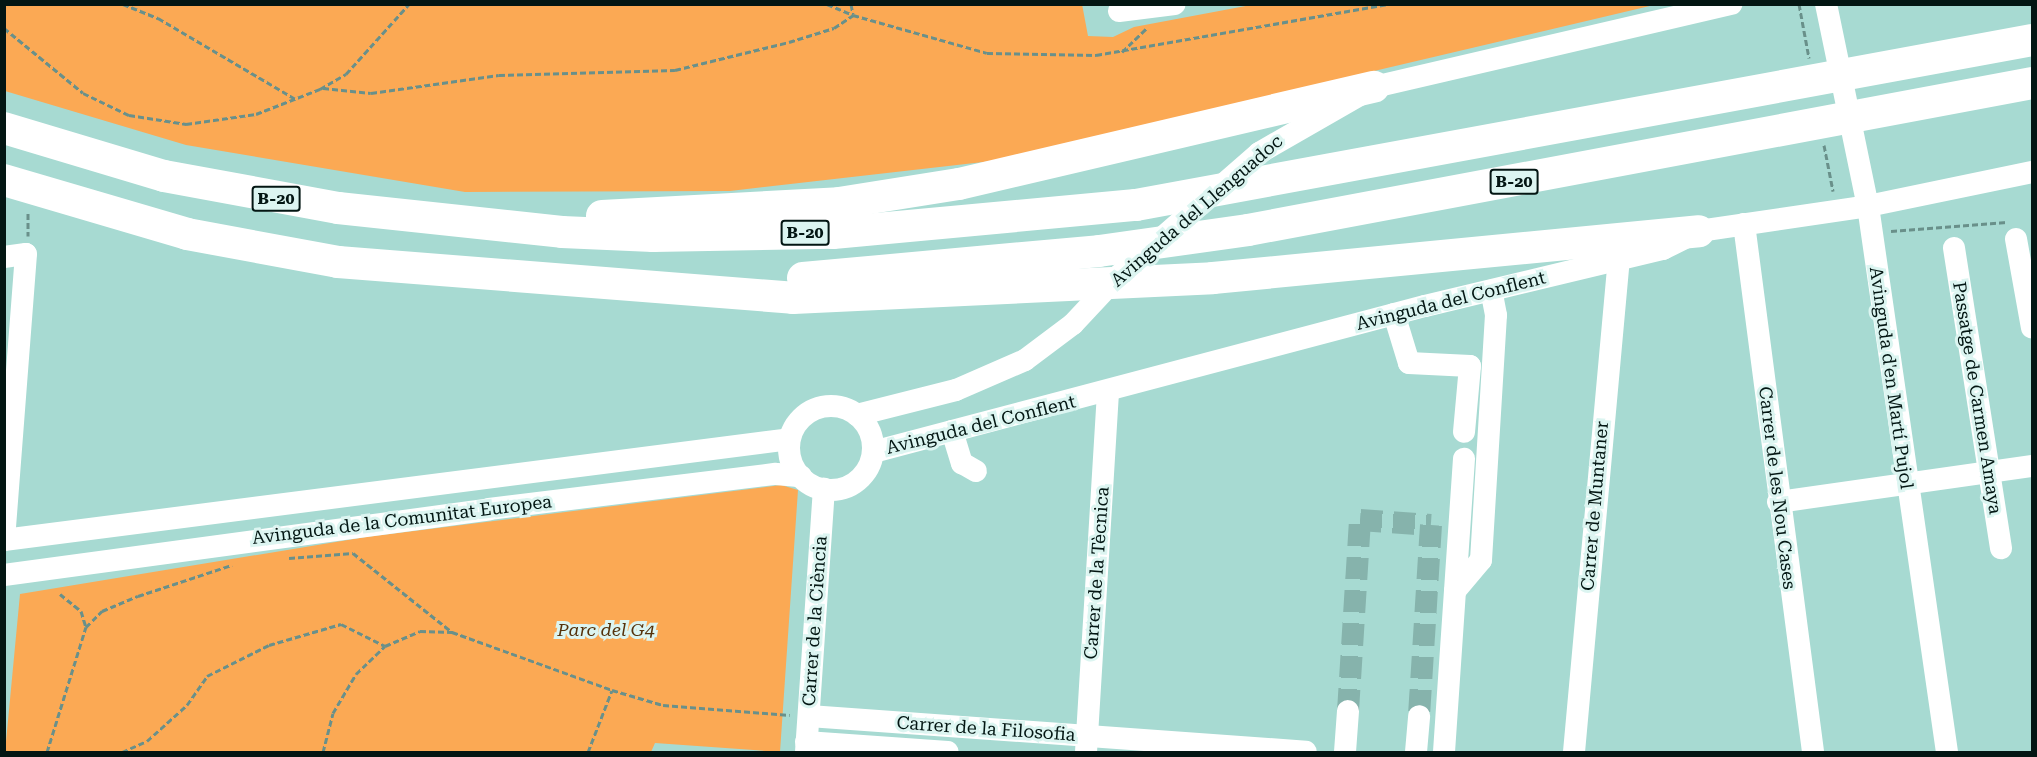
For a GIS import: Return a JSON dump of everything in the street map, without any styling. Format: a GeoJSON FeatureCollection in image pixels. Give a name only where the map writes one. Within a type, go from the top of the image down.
{"type":"FeatureCollection","features":[{"type":"Feature","properties":{"kind":"highway","name":"B-20"},"geometry":{"type":"LineString","coordinates":[[4,128],[82,153],[269,198],[473,224],[654,236],[833,232],[1136,205],[2032,40]]}},
{"type":"Feature","properties":{"kind":"highway","name":"B-20"},"geometry":{"type":"LineString","coordinates":[[4,180],[188,234],[338,262],[632,285],[830,277],[1099,251],[1248,230],[1780,134],[2032,83]]}},
{"type":"Feature","properties":{"kind":"highway"},"geometry":{"type":"LineString","coordinates":[[473,224],[839,203],[959,184],[1374,87]]}},
{"type":"Feature","properties":{"kind":"highway"},"geometry":{"type":"LineString","coordinates":[[632,285],[793,298],[1059,288],[1213,278],[1699,231]]}},
{"type":"Feature","properties":{"kind":"street"},"geometry":{"type":"LineString","coordinates":[[1119,11],[1175,4]]}},
{"type":"Feature","properties":{"kind":"street","name":"Avinguda d'en Martí Pujol"},"geometry":{"type":"LineString","coordinates":[[1826,4],[1868,206],[1906,484],[1947,753]]}},
{"type":"Feature","properties":{"kind":"street","name":"Avinguda del Llenguadoc"},"geometry":{"type":"LineString","coordinates":[[857,415],[957,390],[1025,360],[1072,324],[1117,277],[1259,153],[1374,87],[1681,11],[1721,5]]}},
{"type":"Feature","properties":{"kind":"street","name":"Avinguda del Conflent"},"geometry":{"type":"LineString","coordinates":[[873,452],[1108,393],[1394,314],[1663,249],[1699,231],[1868,206],[2032,172]]}},
{"type":"Feature","properties":{"kind":"street","name":"Carrer de les Nou Cases"},"geometry":{"type":"LineString","coordinates":[[1744,224],[1778,502],[1813,753]]}},
{"type":"Feature","properties":{"kind":"street"},"geometry":{"type":"LineString","coordinates":[[2013,230],[2032,328]]}},
{"type":"Feature","properties":{"kind":"street","name":"Passatge de Carmen Amaya"},"geometry":{"type":"LineString","coordinates":[[1954,248],[2001,548]]}},
{"type":"Feature","properties":{"kind":"street"},"geometry":{"type":"LineString","coordinates":[[4,257],[26,254],[4,540]]}},
{"type":"Feature","properties":{"kind":"street","name":"Carrer de Muntaner"},"geometry":{"type":"LineString","coordinates":[[1574,753],[1619,259]]}},
{"type":"Feature","properties":{"kind":"street"},"geometry":{"type":"LineString","coordinates":[[1455,591],[1481,560],[1496,315],[1491,290]]}},
{"type":"Feature","properties":{"kind":"street"},"geometry":{"type":"LineString","coordinates":[[1394,314],[1409,363],[1470,366],[1464,432]]}},
{"type":"Feature","properties":{"kind":"street","name":"Carrer de la Tècnica"},"geometry":{"type":"LineString","coordinates":[[1086,744],[1108,393]]}},
{"type":"Feature","properties":{"kind":"street"},"geometry":{"type":"LineString","coordinates":[[837,406],[857,415],[872,436],[873,452],[857,480],[824,489],[801,476],[790,440],[797,423],[816,408],[837,406]]}},
{"type":"Feature","properties":{"kind":"street"},"geometry":{"type":"LineString","coordinates":[[952,431],[962,463],[976,471]]}},
{"type":"Feature","properties":{"kind":"street","name":"Avinguda de la Comunitat Europea"},"geometry":{"type":"LineString","coordinates":[[4,540],[64,529],[790,440]]}},
{"type":"Feature","properties":{"kind":"street"},"geometry":{"type":"LineString","coordinates":[[1444,753],[1464,459]]}},
{"type":"Feature","properties":{"kind":"street"},"geometry":{"type":"LineString","coordinates":[[1778,502],[2032,466]]}},
{"type":"Feature","properties":{"kind":"street","name":"Avinguda de la Comunitat Europea"},"geometry":{"type":"LineString","coordinates":[[4,575],[67,563],[776,474],[801,476]]}},
{"type":"Feature","properties":{"kind":"street","name":"Carrer de la Ciència"},"geometry":{"type":"LineString","coordinates":[[806,748],[824,489]]}},
{"type":"Feature","properties":{"kind":"street"},"geometry":{"type":"LineString","coordinates":[[1345,753],[1348,711]]}},
{"type":"Feature","properties":{"kind":"street","name":"Carrer de la Filosofia"},"geometry":{"type":"LineString","coordinates":[[809,716],[1086,744],[1306,753]]}},
{"type":"Feature","properties":{"kind":"street"},"geometry":{"type":"LineString","coordinates":[[1416,753],[1419,716]]}},
{"type":"Feature","properties":{"kind":"street","name":"Carrer de la Filosofia"},"geometry":{"type":"LineString","coordinates":[[806,748],[948,753]]}},
{"type":"Feature","properties":{"kind":"path"},"geometry":{"type":"LineString","coordinates":[[123,4],[158,18],[297,99]]}},
{"type":"Feature","properties":{"kind":"path"},"geometry":{"type":"LineString","coordinates":[[4,28],[83,93],[158,123],[218,121],[297,99],[346,74],[409,4]]}},
{"type":"Feature","properties":{"kind":"path"},"geometry":{"type":"LineString","coordinates":[[827,4],[853,15],[987,53],[1096,56],[1387,4]]}},
{"type":"Feature","properties":{"kind":"path"},"geometry":{"type":"LineString","coordinates":[[850,4],[853,15]]}},
{"type":"Feature","properties":{"kind":"path"},"geometry":{"type":"LineString","coordinates":[[1395,4],[1416,4]]}},
{"type":"Feature","properties":{"kind":"path"},"geometry":{"type":"LineString","coordinates":[[1799,4],[1802,19]]}},
{"type":"Feature","properties":{"kind":"path"},"geometry":{"type":"LineString","coordinates":[[323,87],[371,93],[499,75],[675,70],[800,39],[834,28],[853,15]]}},
{"type":"Feature","properties":{"kind":"path"},"geometry":{"type":"LineString","coordinates":[[1904,228],[2013,230]]}},
{"type":"Feature","properties":{"kind":"path"},"geometry":{"type":"LineString","coordinates":[[285,558],[353,554],[452,632]]}},
{"type":"Feature","properties":{"kind":"path"},"geometry":{"type":"LineString","coordinates":[[47,753],[86,627],[102,611],[138,596],[239,563]]}},
{"type":"Feature","properties":{"kind":"path"},"geometry":{"type":"LineString","coordinates":[[60,594],[81,611],[86,627]]}},
{"type":"Feature","properties":{"kind":"path"},"geometry":{"type":"LineString","coordinates":[[122,753],[147,741],[187,705],[207,676],[269,645],[341,624],[385,645]]}},
{"type":"Feature","properties":{"kind":"path"},"geometry":{"type":"LineString","coordinates":[[322,753],[333,712],[356,674],[385,645],[420,631],[452,632],[612,690],[663,705],[809,716]]}},
{"type":"Feature","properties":{"kind":"path"},"geometry":{"type":"LineString","coordinates":[[588,753],[612,690]]}},
{"type":"Feature","properties":{"kind":"green space"},"geometry":{"type":"Polygon","coordinates":[[[1082,4],[1088,36],[1113,37],[1134,27],[1251,5],[1654,5],[992,161],[730,191],[465,192],[186,145],[5,91],[4,5],[1082,4]]]}},
{"type":"Feature","properties":{"kind":"green space","name":"Parc del G4"},"geometry":{"type":"Polygon","coordinates":[[[781,485],[798,490],[780,752],[655,743],[651,752],[5,752],[20,594],[366,537],[781,485]]]}},
{"type":"Feature","properties":{"kind":"tunnel"},"geometry":{"type":"LineString","coordinates":[[1348,711],[1360,520],[1431,525],[1419,716]]}}]}
